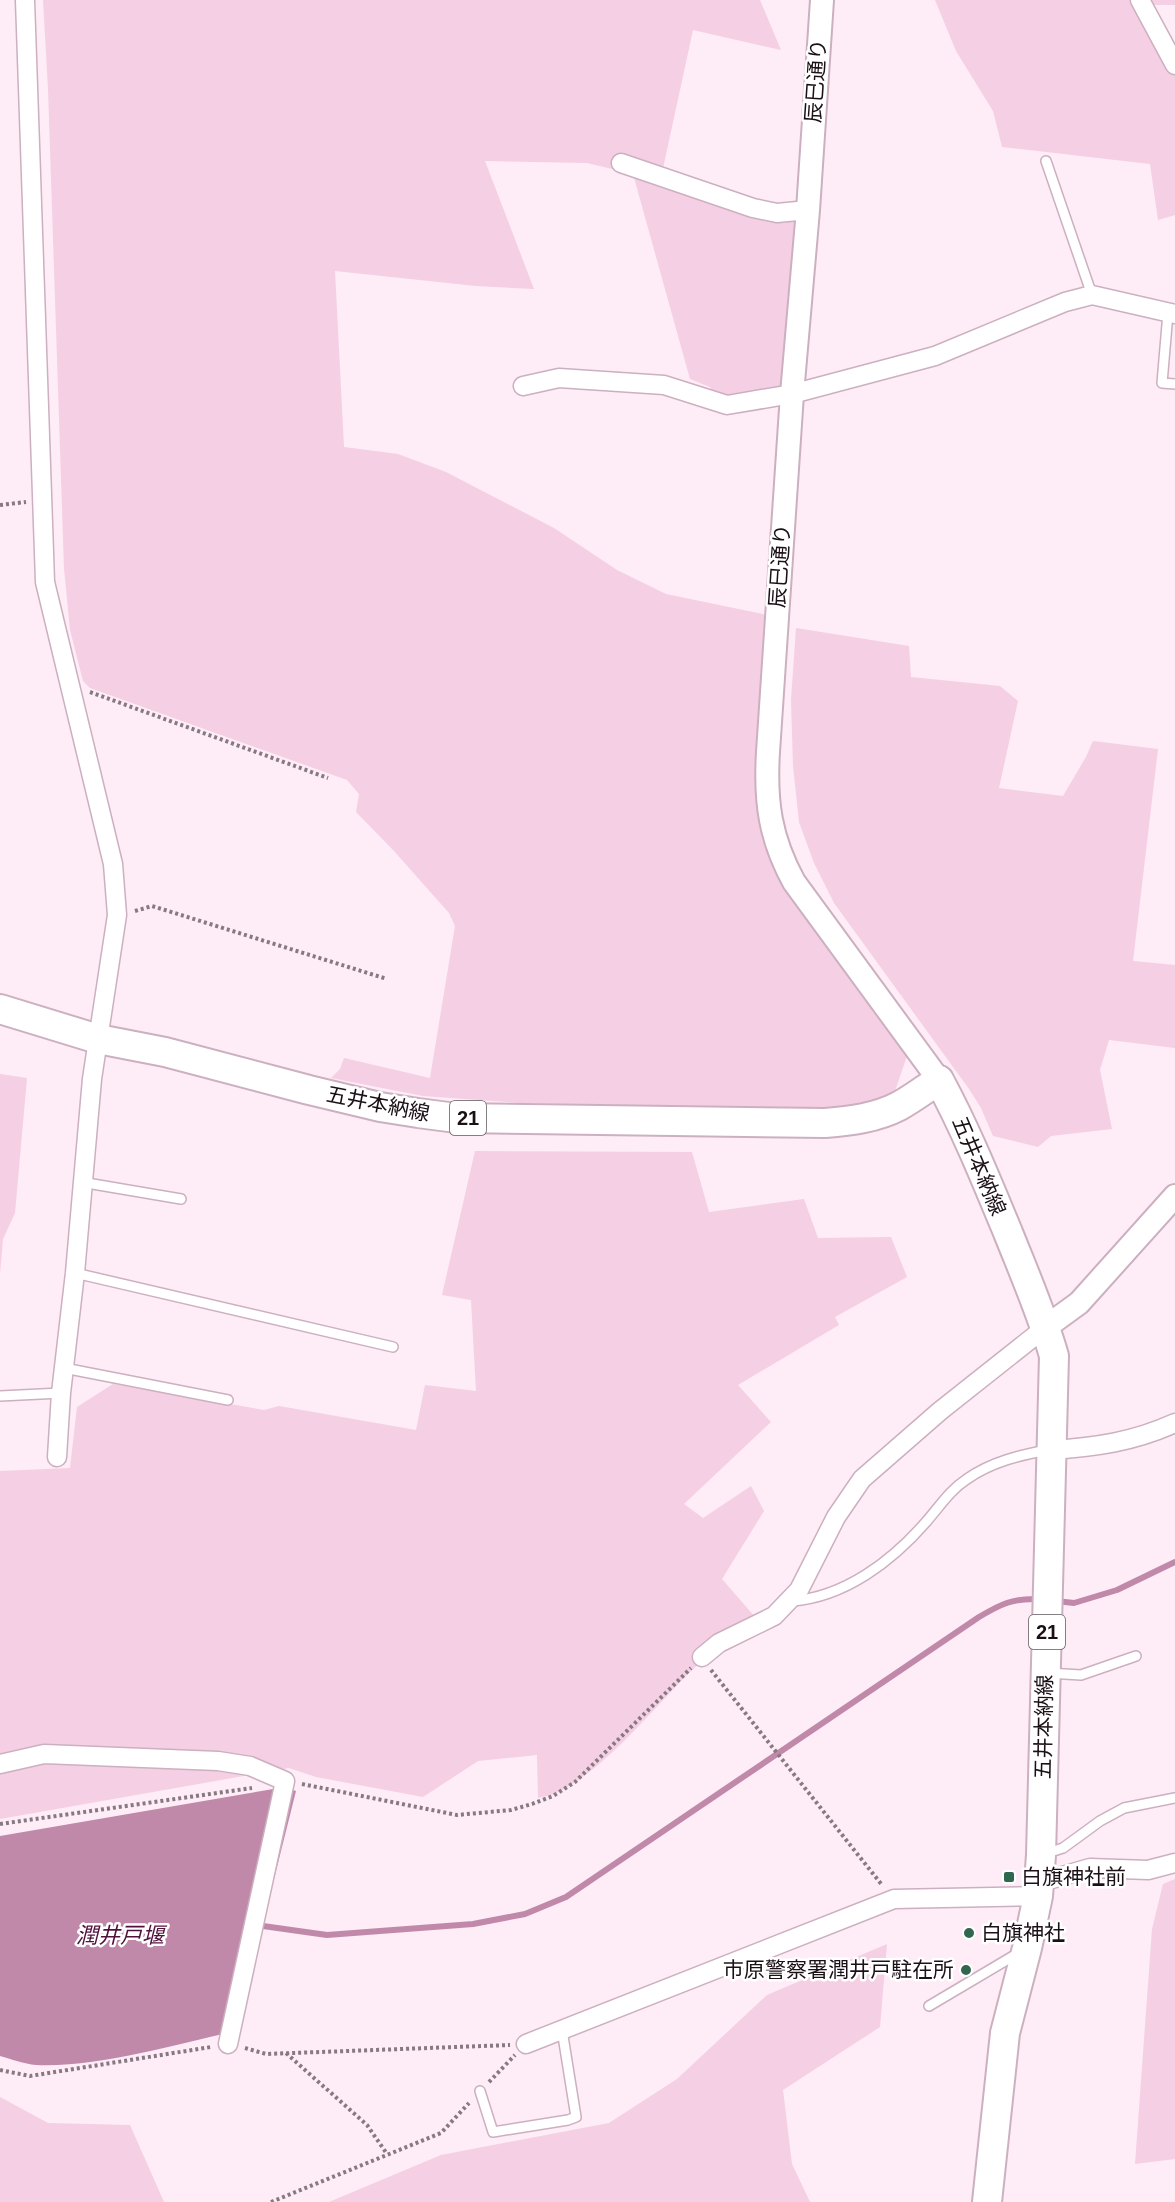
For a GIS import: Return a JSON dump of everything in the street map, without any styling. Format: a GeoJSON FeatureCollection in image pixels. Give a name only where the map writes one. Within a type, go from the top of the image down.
{"type":"FeatureCollection","features":[{"type":"Feature","properties":{"kind":"main road","name":"五井本納線"},"geometry":{"type":"LineString","coordinates":[[0,1010],[98,1039],[165,1052],[380,1107],[456,1118],[825,1123],[849,1121],[898,1107],[939,1080],[965,1131],[1046,1327],[1054,1356],[1041,1855],[1038,1889],[1027,1948],[1005,2033],[987,2202]]}},
{"type":"Feature","properties":{"kind":"street"},"geometry":{"type":"LineString","coordinates":[[25,0],[45,582],[113,864],[117,915],[92,1079],[81,1182],[75,1273],[61,1393],[57,1457]]}},
{"type":"Feature","properties":{"kind":"street","name":"辰巳通り"},"geometry":{"type":"LineString","coordinates":[[822,0],[766,782],[769,812],[782,860],[794,882],[939,1080]]}},
{"type":"Feature","properties":{"kind":"street"},"geometry":{"type":"LineString","coordinates":[[1140,0],[1175,65]]}},
{"type":"Feature","properties":{"kind":"street"},"geometry":{"type":"LineString","coordinates":[[621,163],[753,208],[777,213],[808,210]]}},
{"type":"Feature","properties":{"kind":"street"},"geometry":{"type":"LineString","coordinates":[[522,386],[559,378],[664,385],[727,405],[792,394],[934,356],[1065,302],[1092,295],[1172,314]]}},
{"type":"Feature","properties":{"kind":"street"},"geometry":{"type":"LineString","coordinates":[[702,1657],[719,1643],[774,1616],[799,1590],[844,1503],[862,1479],[940,1411],[1079,1303],[1175,1196]]}},
{"type":"Feature","properties":{"kind":"street"},"geometry":{"type":"LineString","coordinates":[[1051,1450],[1084,1448],[1138,1438],[1175,1423]]}},
{"type":"Feature","properties":{"kind":"street"},"geometry":{"type":"LineString","coordinates":[[0,1764],[44,1754],[218,1761],[250,1766],[285,1781],[228,2044]]}},
{"type":"Feature","properties":{"kind":"street"},"geometry":{"type":"LineString","coordinates":[[525,2044],[894,1899],[1038,1889],[1090,1868],[1148,1870],[1175,1863]]}},
{"type":"Feature","properties":{"kind":"lane"},"geometry":{"type":"LineString","coordinates":[[1046,161],[1092,295]]}},
{"type":"Feature","properties":{"kind":"lane"},"geometry":{"type":"LineString","coordinates":[[1172,314],[1162,383],[1175,384]]}},
{"type":"Feature","properties":{"kind":"lane"},"geometry":{"type":"LineString","coordinates":[[81,1182],[181,1200]]}},
{"type":"Feature","properties":{"kind":"lane"},"geometry":{"type":"LineString","coordinates":[[75,1273],[393,1347]]}},
{"type":"Feature","properties":{"kind":"lane"},"geometry":{"type":"LineString","coordinates":[[64,1368],[228,1400]]}},
{"type":"Feature","properties":{"kind":"lane"},"geometry":{"type":"LineString","coordinates":[[0,1396],[61,1393]]}},
{"type":"Feature","properties":{"kind":"lane"},"geometry":{"type":"LineString","coordinates":[[789,1601],[813,1599],[858,1581],[894,1555],[926,1522],[949,1493],[985,1468],[1007,1459],[1051,1450]]}},
{"type":"Feature","properties":{"kind":"lane"},"geometry":{"type":"LineString","coordinates":[[1046,1672],[1081,1675],[1136,1656]]}},
{"type":"Feature","properties":{"kind":"lane"},"geometry":{"type":"LineString","coordinates":[[1041,1855],[1063,1848],[1124,1808],[1175,1798]]}},
{"type":"Feature","properties":{"kind":"lane"},"geometry":{"type":"LineString","coordinates":[[929,2006],[1027,1948]]}},
{"type":"Feature","properties":{"kind":"lane"},"geometry":{"type":"LineString","coordinates":[[480,2091],[493,2132],[576,2117],[562,2030]]}},
{"type":"Feature","properties":{"kind":"path"},"geometry":{"type":"LineString","coordinates":[[69,685],[328,778]]}},
{"type":"Feature","properties":{"kind":"path"},"geometry":{"type":"LineString","coordinates":[[117,915],[152,906],[387,979]]}},
{"type":"Feature","properties":{"kind":"path"},"geometry":{"type":"LineString","coordinates":[[285,1781],[457,1815],[511,1810],[532,1804],[553,1796],[575,1782],[702,1657],[894,1899]]}},
{"type":"Feature","properties":{"kind":"path"},"geometry":{"type":"LineString","coordinates":[[0,1824],[258,1787]]}},
{"type":"Feature","properties":{"kind":"path"},"geometry":{"type":"LineString","coordinates":[[0,2070],[30,2076],[228,2044],[266,2054],[525,2044]]}},
{"type":"Feature","properties":{"kind":"path"},"geometry":{"type":"LineString","coordinates":[[271,2202],[441,2133],[525,2044]]}},
{"type":"Feature","properties":{"kind":"path"},"geometry":{"type":"LineString","coordinates":[[285,2053],[367,2125],[387,2154]]}},
{"type":"Feature","properties":{"kind":"shaded area"},"geometry":{"type":"Polygon","coordinates":[[[43,0],[760,0],[781,50],[693,30],[660,182],[798,220],[785,397],[713,396],[710,387],[690,379],[633,174],[587,163],[485,161],[534,289],[476,286],[335,271],[344,447],[398,454],[446,472],[554,528],[617,570],[666,594],[772,616],[760,806],[909,1050],[894,1094],[875,1102],[821,1110],[520,1103],[423,1096],[331,1078],[340,1069],[344,1058],[430,1078],[455,926],[449,913],[356,812],[359,794],[347,780],[90,688],[83,681],[70,630],[64,568],[43,0]]]}},
{"type":"Feature","properties":{"kind":"shaded area"},"geometry":{"type":"Polygon","coordinates":[[[935,0],[1175,0],[1175,5],[1143,5],[1175,63],[1175,215],[1158,220],[1150,164],[1002,147],[993,111],[956,51],[935,0]]]}},
{"type":"Feature","properties":{"kind":"shaded area"},"geometry":{"type":"Polygon","coordinates":[[[796,628],[909,646],[911,677],[1000,686],[1018,701],[999,788],[1063,796],[1093,741],[1158,749],[1133,961],[1175,965],[1175,1048],[1109,1040],[1100,1070],[1112,1129],[1051,1136],[1038,1147],[993,1136],[981,1108],[969,1089],[834,903],[814,863],[799,822],[793,766],[791,700],[796,628]]]}},
{"type":"Feature","properties":{"kind":"shaded area"},"geometry":{"type":"Polygon","coordinates":[[[0,1074],[27,1078],[15,1213],[3,1239],[0,1274],[0,1074]]]}},
{"type":"Feature","properties":{"kind":"shaded area"},"geometry":{"type":"Polygon","coordinates":[[[475,1151],[692,1152],[709,1212],[804,1199],[818,1238],[891,1237],[907,1277],[835,1317],[839,1325],[738,1385],[771,1422],[684,1504],[703,1518],[751,1486],[764,1511],[722,1579],[762,1625],[712,1652],[599,1764],[580,1779],[550,1795],[538,1798],[537,1755],[478,1761],[423,1797],[316,1777],[289,1768],[0,1819],[0,1471],[70,1468],[77,1407],[113,1384],[264,1410],[279,1406],[416,1430],[425,1385],[476,1391],[471,1300],[442,1295],[475,1151]]]}},
{"type":"Feature","properties":{"kind":"shaded area"},"geometry":{"type":"Polygon","coordinates":[[[1175,1879],[1175,2159],[1135,2164],[1152,1929],[1163,1884],[1175,1879]]]}},
{"type":"Feature","properties":{"kind":"shaded area"},"geometry":{"type":"Polygon","coordinates":[[[887,1944],[880,2027],[783,2090],[792,2164],[810,2202],[329,2202],[441,2155],[609,2123],[677,2079],[767,1995],[887,1944]]]}},
{"type":"Feature","properties":{"kind":"shaded area"},"geometry":{"type":"Polygon","coordinates":[[[0,2097],[48,2123],[130,2125],[164,2202],[0,2202],[0,2097]]]}},
{"type":"Feature","properties":{"kind":"water","name":"潤井戸堰"},"geometry":{"type":"Polygon","coordinates":[[[285,1787],[296,1791],[236,2031],[85,2063],[36,2065],[0,2056],[0,1836],[285,1787]]]}},
{"type":"Feature","properties":{"kind":"waterway"},"geometry":{"type":"LineString","coordinates":[[1056,1601],[1074,1603],[1117,1590],[1175,1562]]}},
{"type":"Feature","properties":{"kind":"waterway"},"geometry":{"type":"LineString","coordinates":[[263,1926],[327,1935],[473,1924],[525,1914],[566,1897],[979,1617],[1008,1603],[1039,1599]]}},
{"type":"Feature","properties":{"kind":"place","name":"白旗神社前"},"geometry":{"type":"Point","coordinates":[1009,1877]}},
{"type":"Feature","properties":{"kind":"place","name":"白旗神社"},"geometry":{"type":"Point","coordinates":[969,1933]}},
{"type":"Feature","properties":{"kind":"place","name":"市原警察署潤井戸駐在所"},"geometry":{"type":"Point","coordinates":[966,1970]}}]}
